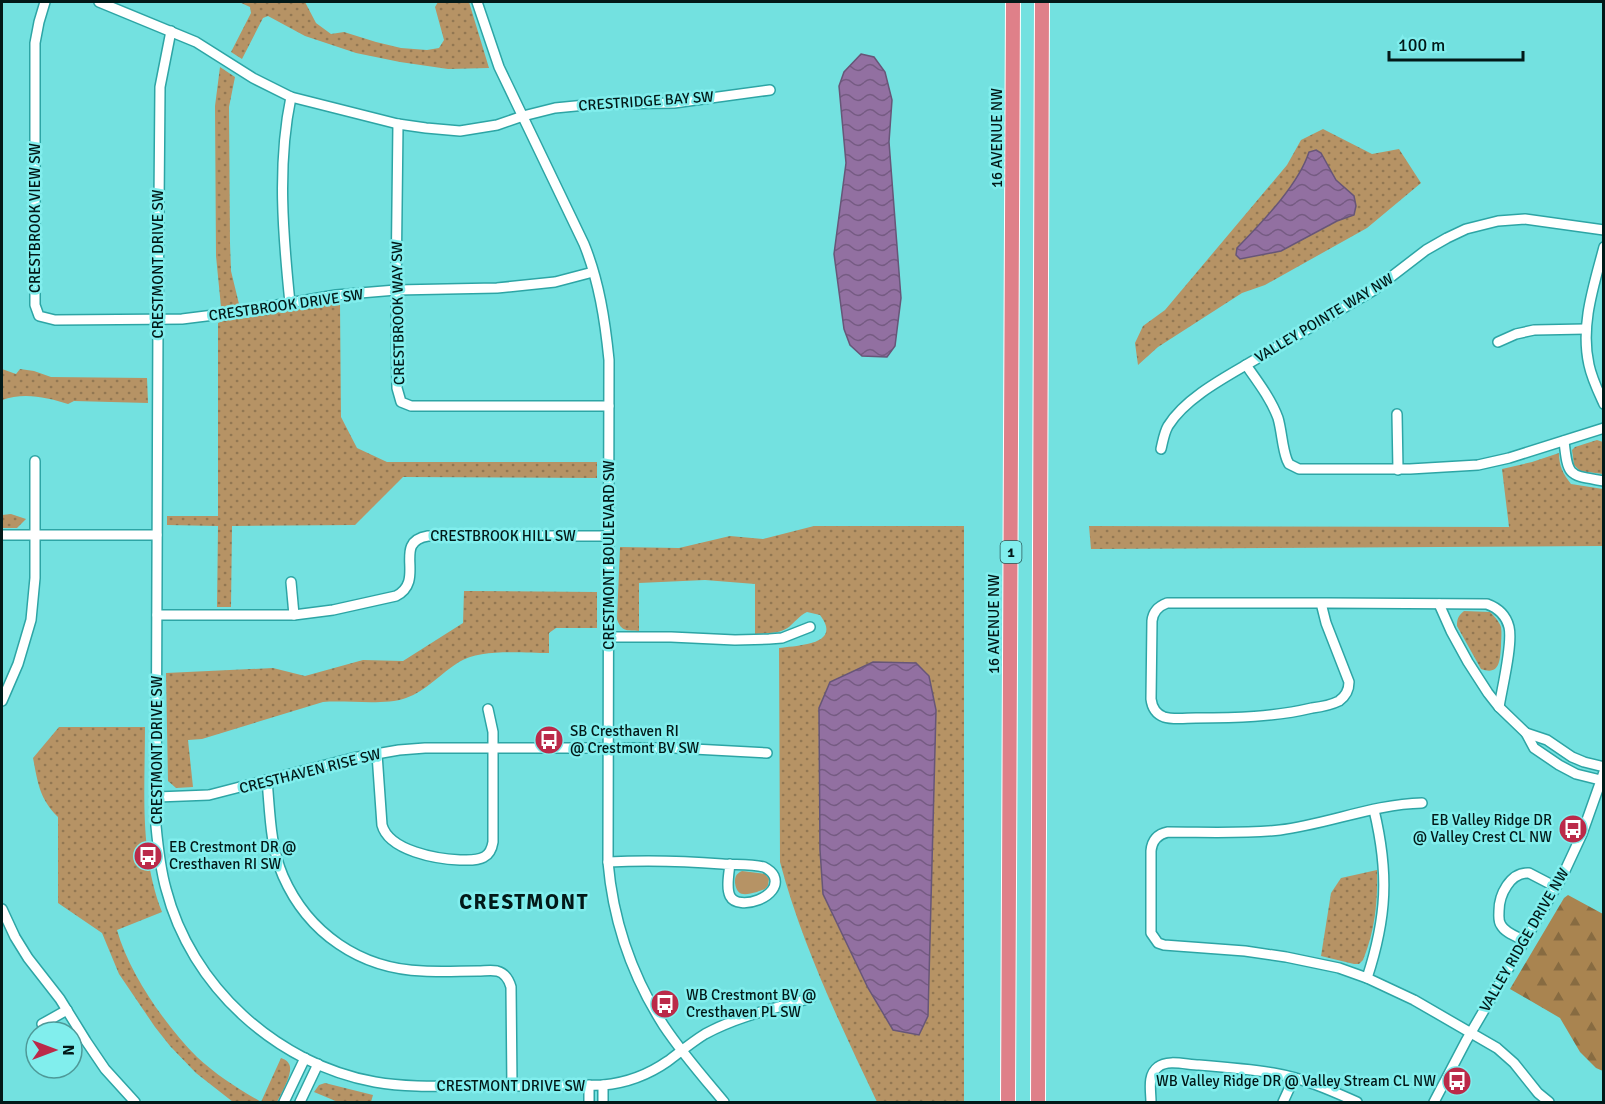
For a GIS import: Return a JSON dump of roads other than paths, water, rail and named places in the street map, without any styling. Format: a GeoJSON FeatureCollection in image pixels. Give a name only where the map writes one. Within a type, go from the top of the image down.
{"type":"FeatureCollection","features":[{"type":"Feature","properties":{"kind":"highway","name":"16 AVENUE NW"},"geometry":{"type":"LineString","coordinates":[[1008,1102],[1013,2]]}},
{"type":"Feature","properties":{"kind":"highway","name":"1"},"geometry":{"type":"LineString","coordinates":[[1038,1102],[1042,2]]}},
{"type":"Feature","properties":{"kind":"street","name":"CRESTBROOK VIEW SW"},"geometry":{"type":"LineString","coordinates":[[45,2],[35,43],[36,311],[39,316],[55,320],[158,320]]}},
{"type":"Feature","properties":{"kind":"street","name":"CRESTRIDGE BAY SW"},"geometry":{"type":"LineString","coordinates":[[99,2],[196,42],[253,78],[291,97],[398,124],[426,128],[460,130],[497,124],[555,108],[596,104],[674,103],[770,90]]}},
{"type":"Feature","properties":{"kind":"street","name":"CRESTMONT BOULEVARD SW"},"geometry":{"type":"LineString","coordinates":[[477,2],[494,56],[584,244],[607,333],[609,360],[608,862],[614,905],[635,973],[665,1028],[724,1102]]}},
{"type":"Feature","properties":{"kind":"street","name":"CRESTMONT DRIVE SW"},"geometry":{"type":"LineString","coordinates":[[171,31],[160,87],[156,826],[161,871],[172,909],[189,947],[214,985],[243,1016],[273,1040],[305,1058],[359,1078],[398,1085],[589,1086],[618,1084],[659,1068],[707,1033],[741,1019],[811,998]]}},
{"type":"Feature","properties":{"kind":"street"},"geometry":{"type":"LineString","coordinates":[[290,303],[285,246],[284,140],[291,97]]}},
{"type":"Feature","properties":{"kind":"street","name":"CRESTBROOK WAY SW"},"geometry":{"type":"LineString","coordinates":[[398,124],[397,388],[401,402],[411,406],[609,406]]}},
{"type":"Feature","properties":{"kind":"street","name":"VALLEY POINTE WAY NW"},"geometry":{"type":"LineString","coordinates":[[1604,230],[1525,219],[1498,221],[1466,229],[1426,250],[1403,270],[1374,290],[1246,365],[1275,411],[1285,456],[1289,464],[1303,470],[1398,470],[1478,465],[1509,458],[1604,428]]}},
{"type":"Feature","properties":{"kind":"street"},"geometry":{"type":"LineString","coordinates":[[1604,247],[1586,329],[1589,365],[1593,381],[1604,404]]}},
{"type":"Feature","properties":{"kind":"street","name":"CRESTBROOK DRIVE SW"},"geometry":{"type":"LineString","coordinates":[[158,320],[230,314],[336,295],[396,290],[497,288],[555,282],[593,272]]}},
{"type":"Feature","properties":{"kind":"street"},"geometry":{"type":"LineString","coordinates":[[1498,342],[1516,334],[1534,330],[1586,329]]}},
{"type":"Feature","properties":{"kind":"street"},"geometry":{"type":"LineString","coordinates":[[1161,449],[1167,428],[1174,419],[1200,394],[1246,365]]}},
{"type":"Feature","properties":{"kind":"street"},"geometry":{"type":"LineString","coordinates":[[1397,414],[1398,470]]}},
{"type":"Feature","properties":{"kind":"street"},"geometry":{"type":"LineString","coordinates":[[1564,441],[1570,471],[1580,478],[1604,481]]}},
{"type":"Feature","properties":{"kind":"street"},"geometry":{"type":"LineString","coordinates":[[2,701],[18,664],[31,620],[35,578],[34,461]]}},
{"type":"Feature","properties":{"kind":"street"},"geometry":{"type":"LineString","coordinates":[[2,535],[157,535]]}},
{"type":"Feature","properties":{"kind":"street","name":"CRESTBROOK HILL SW"},"geometry":{"type":"LineString","coordinates":[[157,615],[294,615],[347,608],[396,596],[402,593],[409,584],[411,548],[423,536],[608,536]]}},
{"type":"Feature","properties":{"kind":"street"},"geometry":{"type":"LineString","coordinates":[[291,582],[294,615]]}},
{"type":"Feature","properties":{"kind":"street"},"geometry":{"type":"LineString","coordinates":[[1321,603],[1326,623],[1349,681],[1348,691],[1341,700],[1294,712],[1258,717],[1169,718],[1159,715],[1153,708],[1151,699],[1152,621],[1156,610],[1167,603],[1321,603],[1439,603],[1487,604],[1497,609],[1504,617],[1510,633],[1499,707]]}},
{"type":"Feature","properties":{"kind":"street"},"geometry":{"type":"LineString","coordinates":[[1439,603],[1447,624],[1488,693],[1526,733],[1534,748],[1576,774],[1603,778]]}},
{"type":"Feature","properties":{"kind":"street"},"geometry":{"type":"LineString","coordinates":[[608,637],[769,639],[782,638],[810,627]]}},
{"type":"Feature","properties":{"kind":"street"},"geometry":{"type":"LineString","coordinates":[[377,754],[382,825],[389,838],[429,857],[447,860],[475,860],[484,857],[492,847],[493,732],[488,709]]}},
{"type":"Feature","properties":{"kind":"street"},"geometry":{"type":"LineString","coordinates":[[1526,733],[1547,740],[1578,759],[1604,767]]}},
{"type":"Feature","properties":{"kind":"street","name":"CRESTHAVEN RISE SW"},"geometry":{"type":"LineString","coordinates":[[157,797],[209,795],[354,758],[425,748],[608,747],[767,753]]}},
{"type":"Feature","properties":{"kind":"street","name":"VALLEY RIDGE DRIVE NW"},"geometry":{"type":"LineString","coordinates":[[1434,1102],[1471,1032],[1556,887],[1582,834],[1603,778]]}},
{"type":"Feature","properties":{"kind":"street"},"geometry":{"type":"LineString","coordinates":[[267,780],[274,845],[282,874],[304,914],[329,938],[357,956],[392,968],[423,971],[498,971],[508,979],[511,987],[512,1086]]}},
{"type":"Feature","properties":{"kind":"street"},"geometry":{"type":"LineString","coordinates":[[1422,803],[1393,805],[1280,830],[1160,834],[1156,837],[1151,851],[1151,933],[1158,943],[1169,946],[1245,951],[1301,959],[1339,968],[1367,978],[1401,993],[1497,1048],[1514,1063],[1538,1093],[1549,1102]]}},
{"type":"Feature","properties":{"kind":"street"},"geometry":{"type":"LineString","coordinates":[[1367,978],[1377,946],[1384,888],[1382,849],[1374,810]]}},
{"type":"Feature","properties":{"kind":"street"},"geometry":{"type":"LineString","coordinates":[[608,862],[659,860],[729,864],[761,867],[768,869],[774,878],[774,888],[767,896],[746,903],[734,901],[728,891],[729,864]]}},
{"type":"Feature","properties":{"kind":"street"},"geometry":{"type":"LineString","coordinates":[[1525,941],[1504,929],[1500,924],[1499,905],[1502,893],[1508,885],[1525,873],[1556,887]]}},
{"type":"Feature","properties":{"kind":"street"},"geometry":{"type":"LineString","coordinates":[[2,909],[28,958],[50,985],[105,1069],[135,1102]]}},
{"type":"Feature","properties":{"kind":"street"},"geometry":{"type":"LineString","coordinates":[[49,1020],[67,1010]]}},
{"type":"Feature","properties":{"kind":"street"},"geometry":{"type":"LineString","coordinates":[[284,1102],[305,1058]]}},
{"type":"Feature","properties":{"kind":"street"},"geometry":{"type":"LineString","coordinates":[[1150,1102],[1152,1075],[1158,1067],[1170,1063],[1262,1071],[1322,1087],[1357,1102]]}},
{"type":"Feature","properties":{"kind":"street"},"geometry":{"type":"LineString","coordinates":[[300,1102],[318,1064]]}},
{"type":"Feature","properties":{"kind":"street"},"geometry":{"type":"LineString","coordinates":[[1283,1102],[1294,1078]]}},
{"type":"Feature","properties":{"kind":"street"},"geometry":{"type":"LineString","coordinates":[[603,1085],[603,1102]]}},
{"type":"Feature","properties":{"kind":"street"},"geometry":{"type":"LineString","coordinates":[[589,1086],[589,1102]]}},
{"type":"Feature","properties":{"kind":"water"},"geometry":{"type":"Polygon","coordinates":[[[861,54],[874,57],[885,72],[892,100],[889,142],[901,298],[895,346],[887,357],[862,356],[850,345],[844,329],[834,254],[846,163],[839,86],[844,72],[861,54]]]}},
{"type":"Feature","properties":{"kind":"water"},"geometry":{"type":"Polygon","coordinates":[[[1316,150],[1321,153],[1336,180],[1354,196],[1356,206],[1354,215],[1337,221],[1281,251],[1240,259],[1236,255],[1237,248],[1288,191],[1309,152],[1316,150]]]}},
{"type":"Feature","properties":{"kind":"water"},"geometry":{"type":"Polygon","coordinates":[[[873,662],[916,663],[929,676],[936,710],[928,1016],[919,1035],[893,1030],[868,988],[823,894],[820,850],[819,708],[830,682],[873,662]]]}},
{"type":"Feature","properties":{"kind":"place","name":"SB Cresthaven RI @ Crestmont BV SW"},"geometry":{"type":"Point","coordinates":[549,740]}},
{"type":"Feature","properties":{"kind":"place","name":"EB Valley Ridge DR @ Valley Crest CL NW"},"geometry":{"type":"Point","coordinates":[1573,829]}},
{"type":"Feature","properties":{"kind":"place","name":"EB Crestmont DR @ Cresthaven RI SW"},"geometry":{"type":"Point","coordinates":[148,856]}},
{"type":"Feature","properties":{"kind":"place","name":"WB Crestmont BV @ Cresthaven PL SW"},"geometry":{"type":"Point","coordinates":[665,1004]}},
{"type":"Feature","properties":{"kind":"place","name":"WB Valley Ridge DR @ Valley Stream CL NW"},"geometry":{"type":"Point","coordinates":[1457,1081]}},
{"type":"Feature","properties":{"kind":"district","name":"CRESTMONT"},"geometry":{"type":"Point","coordinates":[524,902]}}]}
